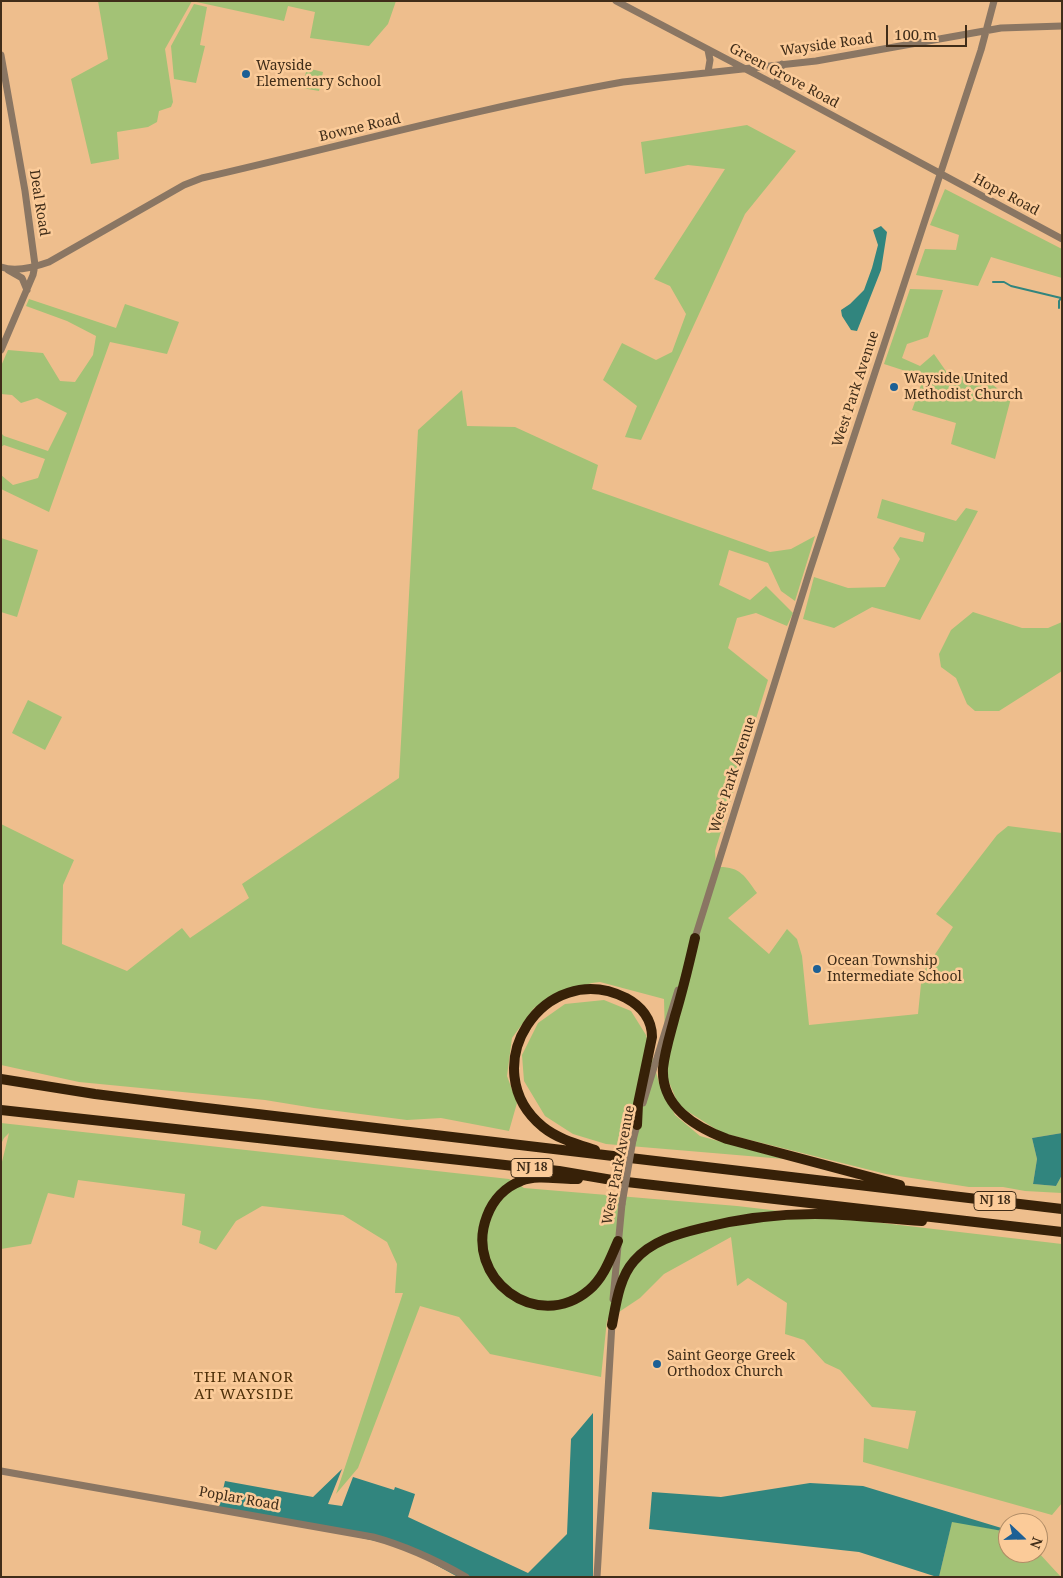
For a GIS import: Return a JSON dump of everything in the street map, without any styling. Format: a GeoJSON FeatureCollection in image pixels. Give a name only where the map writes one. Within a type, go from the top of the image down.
{"type":"FeatureCollection","features":[{"type":"Feature","properties":{"kind":"highway"},"geometry":{"type":"LineString","coordinates":[[695,938],[663,1067],[667,1090],[672,1102],[680,1112],[700,1128],[727,1139],[927,1193]]}},
{"type":"Feature","properties":{"kind":"highway"},"geometry":{"type":"LineString","coordinates":[[610,1155],[553,1134],[535,1119],[522,1101],[515,1075],[516,1050],[525,1028],[532,1018],[547,1004],[572,992],[600,990],[615,993],[628,999],[645,1013],[651,1026],[652,1037],[638,1104],[637,1125]]}},
{"type":"Feature","properties":{"kind":"highway","name":"NJ 18"},"geometry":{"type":"LineString","coordinates":[[1,1079],[95,1094],[198,1107],[1062,1209]]}},
{"type":"Feature","properties":{"kind":"highway","name":"NJ 18"},"geometry":{"type":"LineString","coordinates":[[1,1110],[487,1163],[603,1179],[1062,1232]]}},
{"type":"Feature","properties":{"kind":"highway"},"geometry":{"type":"LineString","coordinates":[[603,1179],[533,1178],[521,1181],[510,1187],[497,1199],[485,1222],[483,1236],[484,1255],[487,1266],[495,1279],[511,1294],[535,1304],[556,1304],[576,1299],[590,1289],[606,1269],[618,1241]]}},
{"type":"Feature","properties":{"kind":"highway"},"geometry":{"type":"LineString","coordinates":[[612,1325],[622,1282],[631,1265],[639,1256],[660,1242],[709,1226],[761,1218],[813,1214],[1019,1227]]}},
{"type":"Feature","properties":{"kind":"street","name":"Green Grove Road"},"geometry":{"type":"LineString","coordinates":[[616,1],[939,174]]}},
{"type":"Feature","properties":{"kind":"street","name":"West Park Avenue"},"geometry":{"type":"LineString","coordinates":[[597,1577],[618,1241],[633,1140],[658,1050],[810,570],[987,30],[994,1]]}},
{"type":"Feature","properties":{"kind":"street","name":"Wayside Road"},"geometry":{"type":"LineString","coordinates":[[744,68],[847,56],[987,30],[1062,26]]}},
{"type":"Feature","properties":{"kind":"street"},"geometry":{"type":"LineString","coordinates":[[708,50],[710,64],[708,72]]}},
{"type":"Feature","properties":{"kind":"street","name":"Deal Road"},"geometry":{"type":"LineString","coordinates":[[1,55],[25,191],[35,265],[27,290],[1,350]]}},
{"type":"Feature","properties":{"kind":"street"},"geometry":{"type":"LineString","coordinates":[[776,85],[782,64]]}},
{"type":"Feature","properties":{"kind":"street","name":"Bowne Road"},"geometry":{"type":"LineString","coordinates":[[4,268],[49,262],[184,185],[202,178],[594,87],[744,68]]}},
{"type":"Feature","properties":{"kind":"street","name":"Hope Road"},"geometry":{"type":"LineString","coordinates":[[939,174],[1062,239]]}},
{"type":"Feature","properties":{"kind":"street"},"geometry":{"type":"LineString","coordinates":[[4,268],[22,278],[27,290]]}},
{"type":"Feature","properties":{"kind":"street","name":"Poplar Road"},"geometry":{"type":"LineString","coordinates":[[1,1470],[373,1537],[403,1545],[442,1563],[466,1577]]}},
{"type":"Feature","properties":{"kind":"green space"},"geometry":{"type":"Polygon","coordinates":[[[98,1],[192,1],[165,49],[173,102],[171,107],[159,111],[157,122],[148,127],[117,132],[119,159],[91,164],[71,79],[108,59],[98,1]]]}},
{"type":"Feature","properties":{"kind":"green space"},"geometry":{"type":"Polygon","coordinates":[[[192,1],[396,1],[388,24],[369,46],[310,38],[315,12],[288,6],[284,21],[192,1]]]}},
{"type":"Feature","properties":{"kind":"green space"},"geometry":{"type":"Polygon","coordinates":[[[194,4],[207,7],[200,45],[205,46],[196,83],[174,79],[171,46],[194,4]]]}},
{"type":"Feature","properties":{"kind":"green space"},"geometry":{"type":"Polygon","coordinates":[[[307,68],[323,72],[319,91],[302,88],[307,68]]]}},
{"type":"Feature","properties":{"kind":"green space"},"geometry":{"type":"Polygon","coordinates":[[[747,125],[796,151],[745,214],[641,440],[625,437],[637,406],[603,380],[622,343],[656,360],[672,352],[686,314],[670,286],[654,279],[725,169],[688,165],[645,174],[641,142],[747,125]]]}},
{"type":"Feature","properties":{"kind":"green space"},"geometry":{"type":"Polygon","coordinates":[[[945,189],[1062,249],[1062,278],[991,257],[978,286],[916,275],[925,249],[956,250],[959,235],[930,225],[945,189]]]}},
{"type":"Feature","properties":{"kind":"green space"},"geometry":{"type":"Polygon","coordinates":[[[910,289],[943,290],[928,337],[907,344],[902,358],[920,366],[934,354],[948,374],[987,381],[1011,398],[995,459],[951,444],[956,423],[912,410],[924,377],[884,364],[910,289]]]}},
{"type":"Feature","properties":{"kind":"green space"},"geometry":{"type":"Polygon","coordinates":[[[29,299],[116,328],[125,304],[179,322],[167,354],[110,342],[49,512],[1,489],[1,475],[13,485],[38,478],[45,459],[4,445],[1,447],[1,433],[4,436],[48,451],[67,413],[37,398],[21,403],[12,395],[1,394],[1,366],[8,350],[43,353],[60,381],[75,382],[93,355],[96,336],[67,321],[26,306],[29,299]]]}},
{"type":"Feature","properties":{"kind":"green space"},"geometry":{"type":"Polygon","coordinates":[[[462,390],[467,426],[515,427],[598,465],[592,489],[770,552],[791,549],[815,536],[795,601],[781,591],[768,563],[729,550],[719,585],[750,600],[766,586],[793,613],[787,626],[756,613],[737,618],[728,648],[768,680],[715,851],[716,867],[731,868],[741,873],[757,893],[728,918],[769,954],[787,929],[797,939],[802,956],[809,1025],[918,1014],[922,974],[953,927],[936,914],[997,835],[1008,826],[1062,833],[1062,1133],[1032,1138],[1037,1159],[1033,1184],[1056,1186],[1062,1175],[1062,1193],[1025,1191],[1003,1187],[969,1187],[886,1174],[722,1133],[679,1106],[666,1075],[664,999],[600,982],[561,992],[534,1008],[512,1038],[507,1076],[517,1103],[509,1131],[441,1118],[407,1120],[265,1100],[79,1082],[1,1065],[1,824],[74,860],[63,885],[62,944],[127,971],[182,928],[190,938],[249,898],[242,884],[399,778],[418,430],[462,390]]]}},
{"type":"Feature","properties":{"kind":"green space"},"geometry":{"type":"Polygon","coordinates":[[[882,499],[956,521],[966,508],[978,511],[920,620],[872,607],[834,628],[803,619],[814,577],[848,588],[885,587],[900,559],[893,548],[900,537],[923,542],[925,533],[877,518],[882,499]]]}},
{"type":"Feature","properties":{"kind":"green space"},"geometry":{"type":"Polygon","coordinates":[[[1,538],[38,550],[17,617],[1,612],[1,538]]]}},
{"type":"Feature","properties":{"kind":"green space"},"geometry":{"type":"Polygon","coordinates":[[[973,612],[1022,628],[1048,628],[1062,622],[1062,671],[999,711],[975,711],[967,704],[956,678],[941,667],[939,654],[951,630],[973,612]]]}},
{"type":"Feature","properties":{"kind":"green space"},"geometry":{"type":"Polygon","coordinates":[[[28,700],[62,717],[45,750],[12,733],[28,700]]]}},
{"type":"Feature","properties":{"kind":"green space"},"geometry":{"type":"Polygon","coordinates":[[[604,1000],[631,1011],[646,1035],[659,1083],[675,1115],[700,1136],[784,1159],[606,1144],[573,1134],[545,1116],[524,1081],[522,1055],[538,1023],[565,1004],[604,1000]]]}},
{"type":"Feature","properties":{"kind":"green space"},"geometry":{"type":"Polygon","coordinates":[[[1,1123],[509,1179],[524,1188],[737,1206],[1062,1244],[1062,1503],[1052,1515],[863,1462],[864,1438],[908,1449],[916,1411],[872,1407],[840,1370],[825,1363],[804,1340],[785,1334],[787,1303],[748,1278],[737,1286],[731,1237],[664,1274],[640,1298],[607,1320],[601,1377],[490,1354],[459,1317],[420,1306],[358,1468],[336,1494],[403,1293],[395,1293],[397,1264],[387,1242],[343,1215],[262,1206],[236,1221],[216,1250],[199,1243],[201,1231],[182,1225],[185,1194],[78,1180],[74,1198],[48,1193],[31,1244],[1,1249],[1,1166],[9,1133],[1,1144],[1,1123]]]}},
{"type":"Feature","properties":{"kind":"green space"},"geometry":{"type":"Polygon","coordinates":[[[952,1521],[998,1530],[998,1563],[1048,1563],[1061,1577],[939,1577],[952,1521]]]}},
{"type":"Feature","properties":{"kind":"water"},"geometry":{"type":"Polygon","coordinates":[[[881,226],[887,232],[881,270],[857,331],[851,330],[842,316],[841,310],[864,290],[878,245],[873,230],[881,226]]]}},
{"type":"Feature","properties":{"kind":"water"},"geometry":{"type":"Polygon","coordinates":[[[1062,1133],[1062,1175],[1056,1186],[1033,1184],[1037,1159],[1032,1138],[1062,1133]]]}},
{"type":"Feature","properties":{"kind":"water"},"geometry":{"type":"Polygon","coordinates":[[[593,1413],[593,1577],[458,1577],[403,1547],[219,1507],[225,1481],[313,1497],[342,1469],[328,1504],[342,1506],[353,1477],[394,1490],[395,1487],[415,1494],[408,1517],[528,1573],[567,1534],[571,1439],[593,1413]]]}},
{"type":"Feature","properties":{"kind":"water"},"geometry":{"type":"Polygon","coordinates":[[[810,1483],[863,1486],[998,1527],[998,1530],[952,1522],[939,1577],[937,1577],[859,1552],[649,1529],[652,1492],[721,1497],[810,1483]]]}},
{"type":"Feature","properties":{"kind":"waterway"},"geometry":{"type":"LineString","coordinates":[[993,282],[1004,282],[1011,286],[1061,298]]}},
{"type":"Feature","properties":{"kind":"waterway"},"geometry":{"type":"LineString","coordinates":[[1059,308],[1059,301],[1062,297]]}},
{"type":"Feature","properties":{"kind":"place","name":"Wayside Elementary School"},"geometry":{"type":"Point","coordinates":[246,74]}},
{"type":"Feature","properties":{"kind":"place","name":"Wayside United Methodist Church"},"geometry":{"type":"Point","coordinates":[894,387]}},
{"type":"Feature","properties":{"kind":"place","name":"Ocean Township Intermediate School"},"geometry":{"type":"Point","coordinates":[817,969]}},
{"type":"Feature","properties":{"kind":"place","name":"Saint George Greek Orthodox Church"},"geometry":{"type":"Point","coordinates":[657,1364]}},
{"type":"Feature","properties":{"kind":"district","name":"THE MANOR AT WAYSIDE"},"geometry":{"type":"Point","coordinates":[244,1386]}}]}
